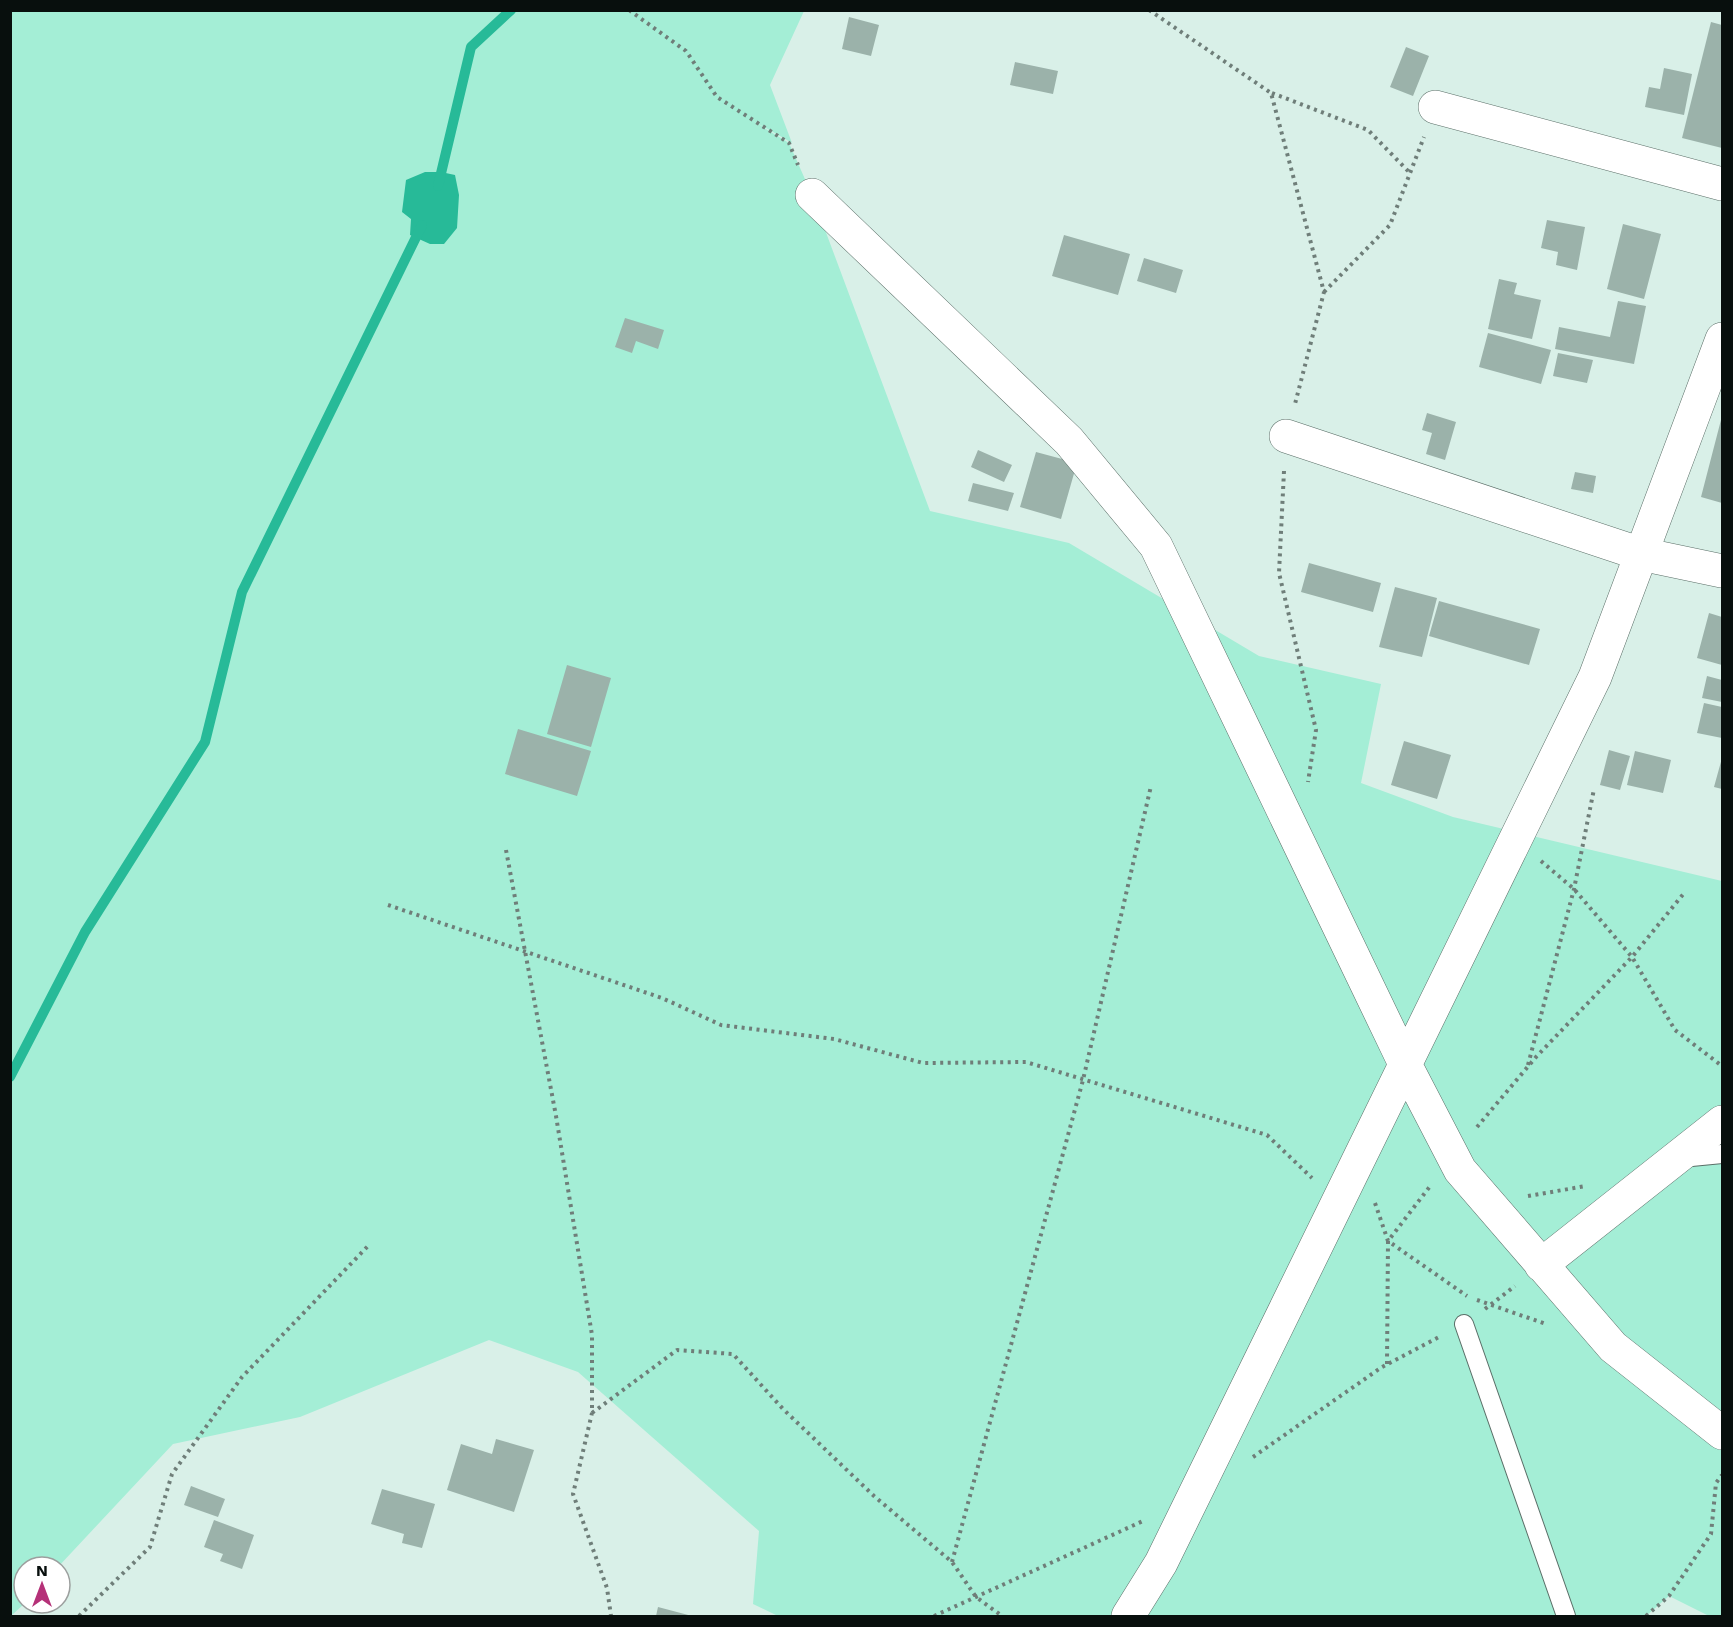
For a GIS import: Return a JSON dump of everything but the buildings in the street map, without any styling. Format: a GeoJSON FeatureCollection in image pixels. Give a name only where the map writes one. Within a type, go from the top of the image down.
{"type":"FeatureCollection","features":[{"type":"Feature","properties":{"kind":"street"},"geometry":{"type":"LineString","coordinates":[[1435,107],[1722,184]]}},
{"type":"Feature","properties":{"kind":"street"},"geometry":{"type":"LineString","coordinates":[[812,195],[1069,441],[1156,546],[1405,1064],[1460,1170],[1613,1347],[1722,1433]]}},
{"type":"Feature","properties":{"kind":"street"},"geometry":{"type":"LineString","coordinates":[[1128,1617],[1161,1563],[1595,677],[1722,339]]}},
{"type":"Feature","properties":{"kind":"street"},"geometry":{"type":"LineString","coordinates":[[1286,436],[1641,554],[1722,571]]}},
{"type":"Feature","properties":{"kind":"street"},"geometry":{"type":"LineString","coordinates":[[1541,1265],[1722,1122]]}},
{"type":"Feature","properties":{"kind":"lane"},"geometry":{"type":"LineString","coordinates":[[1676,1159],[1722,1155]]}},
{"type":"Feature","properties":{"kind":"lane"},"geometry":{"type":"LineString","coordinates":[[1464,1324],[1566,1617]]}},
{"type":"Feature","properties":{"kind":"path"},"geometry":{"type":"LineString","coordinates":[[629,10],[686,51],[717,97],[789,144],[812,195]]}},
{"type":"Feature","properties":{"kind":"path"},"geometry":{"type":"LineString","coordinates":[[1149,10],[1271,93],[1368,130],[1410,173]]}},
{"type":"Feature","properties":{"kind":"path"},"geometry":{"type":"LineString","coordinates":[[1271,93],[1324,292],[1286,436],[1279,573],[1316,730],[1308,786]]}},
{"type":"Feature","properties":{"kind":"path"},"geometry":{"type":"LineString","coordinates":[[1324,292],[1390,225],[1435,107]]}},
{"type":"Feature","properties":{"kind":"path"},"geometry":{"type":"LineString","coordinates":[[952,1562],[1083,1080],[1151,786]]}},
{"type":"Feature","properties":{"kind":"path"},"geometry":{"type":"LineString","coordinates":[[1527,1067],[1574,889],[1594,789]]}},
{"type":"Feature","properties":{"kind":"path"},"geometry":{"type":"LineString","coordinates":[[1515,839],[1574,889],[1632,957],[1674,1030],[1722,1066]]}},
{"type":"Feature","properties":{"kind":"path"},"geometry":{"type":"LineString","coordinates":[[506,850],[556,1116],[592,1335],[592,1413],[573,1494],[607,1588],[611,1617]]}},
{"type":"Feature","properties":{"kind":"path"},"geometry":{"type":"LineString","coordinates":[[1388,1241],[1452,1156],[1527,1067],[1632,957],[1685,892]]}},
{"type":"Feature","properties":{"kind":"path"},"geometry":{"type":"LineString","coordinates":[[388,904],[662,998],[721,1024],[834,1039],[923,1063],[1026,1062],[1267,1135],[1338,1201]]}},
{"type":"Feature","properties":{"kind":"path"},"geometry":{"type":"LineString","coordinates":[[1488,1203],[1589,1185]]}},
{"type":"Feature","properties":{"kind":"path"},"geometry":{"type":"LineString","coordinates":[[1375,1202],[1388,1241],[1387,1364]]}},
{"type":"Feature","properties":{"kind":"path"},"geometry":{"type":"LineString","coordinates":[[1388,1241],[1466,1296],[1546,1324]]}},
{"type":"Feature","properties":{"kind":"path"},"geometry":{"type":"LineString","coordinates":[[79,1617],[150,1547],[172,1474],[242,1377],[368,1246]]}},
{"type":"Feature","properties":{"kind":"path"},"geometry":{"type":"LineString","coordinates":[[592,1413],[677,1350],[733,1354],[783,1409],[873,1496],[952,1562],[976,1597],[1002,1617]]}},
{"type":"Feature","properties":{"kind":"path"},"geometry":{"type":"LineString","coordinates":[[1646,1617],[1669,1596],[1711,1534],[1716,1483],[1722,1475]]}},
{"type":"Feature","properties":{"kind":"shaded area"},"geometry":{"type":"Polygon","coordinates":[[[11,11],[804,11],[770,85],[792,143],[750,119],[789,143],[812,195],[930,511],[1069,543],[1259,656],[1381,684],[1361,783],[1453,817],[1722,881],[1722,1616],[1709,1616],[1669,1596],[1646,1616],[778,1616],[753,1604],[759,1531],[578,1372],[489,1340],[300,1417],[173,1444],[69,1555],[12,1555],[11,1616],[11,11]]]}},
{"type":"Feature","properties":{"kind":"shaded area"},"geometry":{"type":"Polygon","coordinates":[[[425,172],[455,175],[459,195],[457,228],[444,244],[430,244],[410,235],[411,219],[402,212],[406,180],[425,172]]]}},
{"type":"Feature","properties":{"kind":"waterway"},"geometry":{"type":"LineString","coordinates":[[438,186],[471,47],[511,10]]}},
{"type":"Feature","properties":{"kind":"waterway"},"geometry":{"type":"LineString","coordinates":[[10,1077],[85,932],[205,742],[242,592],[422,225]]}}]}
